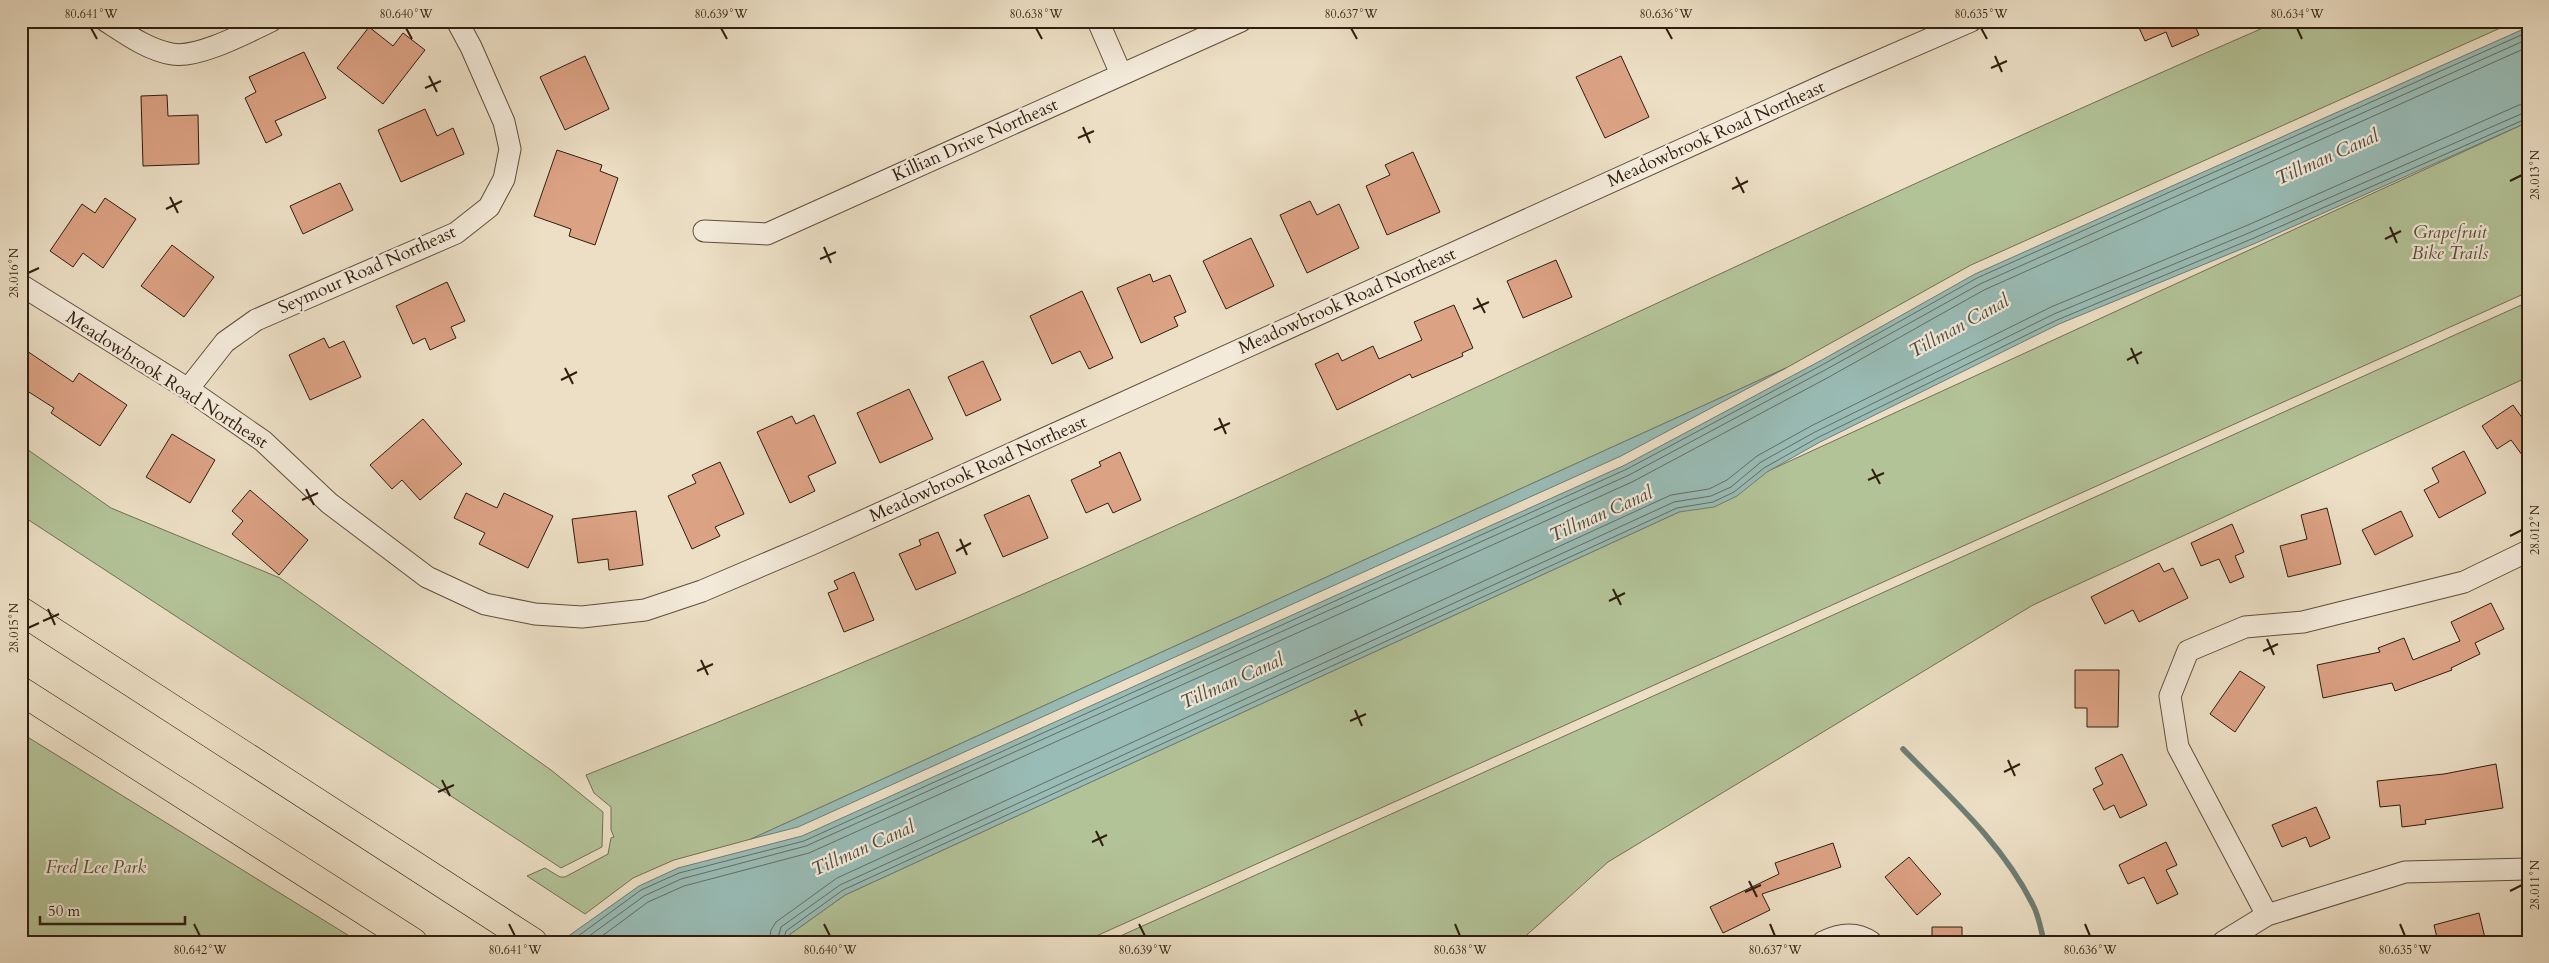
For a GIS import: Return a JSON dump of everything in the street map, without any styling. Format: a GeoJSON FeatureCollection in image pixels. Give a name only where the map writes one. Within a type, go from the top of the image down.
{"type":"FeatureCollection","features":[{"type":"Feature","properties":{"kind":"highway"},"geometry":{"type":"LineString","coordinates":[[21,611],[477,904],[533,942]]}},
{"type":"Feature","properties":{"kind":"highway"},"geometry":{"type":"LineString","coordinates":[[21,691],[409,939]]}},
{"type":"Feature","properties":{"kind":"street"},"geometry":{"type":"LineString","coordinates":[[106,21],[137,41],[173,55],[214,48],[271,21]]}},
{"type":"Feature","properties":{"kind":"street","name":"Seymour Road Northeast"},"geometry":{"type":"LineString","coordinates":[[188,389],[225,342],[256,320],[456,233],[490,207],[504,179],[510,148],[504,122],[471,47],[457,21]]}},
{"type":"Feature","properties":{"kind":"street"},"geometry":{"type":"LineString","coordinates":[[1098,21],[1121,74]]}},
{"type":"Feature","properties":{"kind":"street","name":"Killian Drive Northeast"},"geometry":{"type":"LineString","coordinates":[[704,231],[767,234],[1241,21]]}},
{"type":"Feature","properties":{"kind":"street","name":"Meadowbrook Road Northeast"},"geometry":{"type":"LineString","coordinates":[[21,285],[188,389],[263,441],[329,503],[427,577],[485,604],[535,614],[582,617],[645,610],[702,591],[812,544],[1959,24]]}},
{"type":"Feature","properties":{"kind":"street"},"geometry":{"type":"LineString","coordinates":[[2267,915],[2178,747],[2170,696],[2188,651],[2245,627],[2303,622],[2464,582],[2528,551]]}},
{"type":"Feature","properties":{"kind":"street"},"geometry":{"type":"LineString","coordinates":[[2223,942],[2267,915],[2405,872],[2528,869]]}},
{"type":"Feature","properties":{"kind":"street"},"geometry":{"type":"LineString","coordinates":[[1823,942],[1846,934],[1856,934],[1871,942]]}},
{"type":"Feature","properties":{"kind":"green space"},"geometry":{"type":"Polygon","coordinates":[[[2279,21],[2516,21],[1971,265],[1786,368],[751,839],[674,860],[633,878],[585,914],[527,876],[545,868],[560,877],[565,877],[608,854],[611,838],[614,837],[611,830],[611,807],[594,793],[586,775],[836,674],[1084,567],[1383,431],[1830,223],[2279,21]]]}},
{"type":"Feature","properties":{"kind":"green space","name":"Grapefruit Bike Trails"},"geometry":{"type":"Polygon","coordinates":[[[2528,122],[2528,292],[1083,942],[793,942],[789,935],[845,895],[2528,122]]]}},
{"type":"Feature","properties":{"kind":"green space"},"geometry":{"type":"Polygon","coordinates":[[[2528,302],[2528,377],[2033,605],[1608,862],[1519,942],[1107,942],[2528,302]]]}},
{"type":"Feature","properties":{"kind":"green space"},"geometry":{"type":"Polygon","coordinates":[[[21,445],[111,508],[280,578],[551,770],[603,812],[602,847],[561,868],[21,515],[21,445]]]}},
{"type":"Feature","properties":{"kind":"green space","name":"Fred Lee Park"},"geometry":{"type":"Polygon","coordinates":[[[21,733],[359,942],[21,942],[21,733]]]}},
{"type":"Feature","properties":{"kind":"water","name":"Tillman Canal"},"geometry":{"type":"Polygon","coordinates":[[[2528,27],[2528,122],[2256,243],[2059,324],[1820,442],[1767,472],[1737,496],[1714,507],[1679,512],[845,895],[789,935],[787,942],[560,942],[639,886],[678,868],[802,836],[1625,465],[1820,361],[1975,274],[2528,27]]]}},
{"type":"Feature","properties":{"kind":"water"},"geometry":{"type":"Polygon","coordinates":[[[1786,368],[1621,456],[798,827],[751,839],[1786,368]]]}},
{"type":"Feature","properties":{"kind":"building"},"geometry":{"type":"Polygon","coordinates":[[[2136,21],[2193,21],[2199,35],[2172,47],[2166,32],[2145,41],[2136,21]]]}},
{"type":"Feature","properties":{"kind":"building"},"geometry":{"type":"Polygon","coordinates":[[[369,27],[393,46],[403,33],[425,50],[383,104],[337,68],[369,27]]]}},
{"type":"Feature","properties":{"kind":"building"},"geometry":{"type":"Polygon","coordinates":[[[304,52],[326,98],[275,121],[282,135],[266,143],[245,98],[256,92],[249,77],[304,52]]]}},
{"type":"Feature","properties":{"kind":"building"},"geometry":{"type":"Polygon","coordinates":[[[585,56],[609,109],[565,130],[540,77],[585,56]]]}},
{"type":"Feature","properties":{"kind":"building"},"geometry":{"type":"Polygon","coordinates":[[[1621,56],[1649,117],[1605,138],[1576,77],[1621,56]]]}},
{"type":"Feature","properties":{"kind":"building"},"geometry":{"type":"Polygon","coordinates":[[[167,95],[168,116],[198,115],[199,164],[143,166],[141,96],[167,95]]]}},
{"type":"Feature","properties":{"kind":"building"},"geometry":{"type":"Polygon","coordinates":[[[425,109],[437,136],[453,128],[464,154],[401,182],[378,130],[425,109]]]}},
{"type":"Feature","properties":{"kind":"building"},"geometry":{"type":"Polygon","coordinates":[[[557,150],[602,165],[600,171],[618,178],[595,245],[569,236],[571,229],[534,216],[557,150]]]}},
{"type":"Feature","properties":{"kind":"building"},"geometry":{"type":"Polygon","coordinates":[[[1413,152],[1440,212],[1387,235],[1366,186],[1390,175],[1385,165],[1413,152]]]}},
{"type":"Feature","properties":{"kind":"building"},"geometry":{"type":"Polygon","coordinates":[[[340,183],[353,210],[303,234],[290,206],[340,183]]]}},
{"type":"Feature","properties":{"kind":"building"},"geometry":{"type":"Polygon","coordinates":[[[105,198],[136,219],[103,268],[83,253],[73,267],[50,251],[82,204],[95,213],[105,198]]]}},
{"type":"Feature","properties":{"kind":"building"},"geometry":{"type":"Polygon","coordinates":[[[1310,201],[1317,215],[1339,204],[1359,248],[1307,273],[1280,215],[1310,201]]]}},
{"type":"Feature","properties":{"kind":"building"},"geometry":{"type":"Polygon","coordinates":[[[1251,238],[1274,286],[1226,309],[1203,261],[1251,238]]]}},
{"type":"Feature","properties":{"kind":"building"},"geometry":{"type":"Polygon","coordinates":[[[172,245],[214,277],[184,317],[141,286],[172,245]]]}},
{"type":"Feature","properties":{"kind":"building"},"geometry":{"type":"Polygon","coordinates":[[[1556,260],[1572,297],[1523,318],[1507,281],[1556,260]]]}},
{"type":"Feature","properties":{"kind":"building"},"geometry":{"type":"Polygon","coordinates":[[[1150,274],[1153,282],[1170,275],[1186,312],[1174,317],[1178,326],[1141,343],[1117,288],[1150,274]]]}},
{"type":"Feature","properties":{"kind":"building"},"geometry":{"type":"Polygon","coordinates":[[[447,282],[465,321],[451,327],[456,338],[430,350],[425,338],[413,344],[396,306],[447,282]]]}},
{"type":"Feature","properties":{"kind":"building"},"geometry":{"type":"Polygon","coordinates":[[[1082,291],[1113,358],[1089,369],[1080,351],[1052,364],[1030,316],[1082,291]]]}},
{"type":"Feature","properties":{"kind":"building"},"geometry":{"type":"Polygon","coordinates":[[[1454,305],[1473,348],[1462,353],[1463,356],[1412,378],[1410,374],[1337,410],[1315,364],[1338,353],[1342,361],[1373,346],[1379,359],[1422,340],[1414,322],[1454,305]]]}},
{"type":"Feature","properties":{"kind":"building"},"geometry":{"type":"Polygon","coordinates":[[[324,338],[329,348],[344,341],[361,377],[310,400],[289,355],[324,338]]]}},
{"type":"Feature","properties":{"kind":"building"},"geometry":{"type":"Polygon","coordinates":[[[21,347],[73,382],[79,373],[127,405],[100,446],[51,413],[54,408],[21,387],[21,347]]]}},
{"type":"Feature","properties":{"kind":"building"},"geometry":{"type":"Polygon","coordinates":[[[983,361],[1001,400],[966,416],[948,377],[983,361]]]}},
{"type":"Feature","properties":{"kind":"building"},"geometry":{"type":"Polygon","coordinates":[[[909,389],[933,439],[880,463],[857,413],[909,389]]]}},
{"type":"Feature","properties":{"kind":"building"},"geometry":{"type":"Polygon","coordinates":[[[2513,405],[2528,426],[2528,463],[2511,440],[2497,449],[2482,426],[2513,405]]]}},
{"type":"Feature","properties":{"kind":"building"},"geometry":{"type":"Polygon","coordinates":[[[814,415],[836,463],[808,476],[815,491],[790,503],[757,432],[792,416],[796,424],[814,415]]]}},
{"type":"Feature","properties":{"kind":"building"},"geometry":{"type":"Polygon","coordinates":[[[423,419],[462,464],[420,500],[402,480],[392,489],[370,465],[423,419]]]}},
{"type":"Feature","properties":{"kind":"building"},"geometry":{"type":"Polygon","coordinates":[[[172,434],[215,460],[190,503],[146,477],[172,434]]]}},
{"type":"Feature","properties":{"kind":"building"},"geometry":{"type":"Polygon","coordinates":[[[2464,451],[2486,493],[2439,518],[2424,490],[2439,482],[2432,468],[2464,451]]]}},
{"type":"Feature","properties":{"kind":"building"},"geometry":{"type":"Polygon","coordinates":[[[1120,452],[1141,500],[1113,513],[1108,503],[1086,513],[1071,480],[1101,466],[1099,462],[1120,452]]]}},
{"type":"Feature","properties":{"kind":"building"},"geometry":{"type":"Polygon","coordinates":[[[720,462],[744,514],[715,527],[720,536],[692,549],[668,496],[696,483],[692,475],[720,462]]]}},
{"type":"Feature","properties":{"kind":"building"},"geometry":{"type":"Polygon","coordinates":[[[250,490],[308,540],[279,575],[232,534],[243,521],[232,511],[250,490]]]}},
{"type":"Feature","properties":{"kind":"building"},"geometry":{"type":"Polygon","coordinates":[[[466,493],[497,508],[504,493],[553,516],[528,568],[479,544],[485,533],[454,518],[466,493]]]}},
{"type":"Feature","properties":{"kind":"building"},"geometry":{"type":"Polygon","coordinates":[[[1029,495],[1048,538],[1003,557],[984,515],[1029,495]]]}},
{"type":"Feature","properties":{"kind":"building"},"geometry":{"type":"Polygon","coordinates":[[[2327,508],[2341,564],[2288,577],[2280,546],[2307,539],[2301,515],[2327,508]]]}},
{"type":"Feature","properties":{"kind":"building"},"geometry":{"type":"Polygon","coordinates":[[[636,511],[643,565],[609,570],[608,559],[578,563],[572,519],[636,511]]]}},
{"type":"Feature","properties":{"kind":"building"},"geometry":{"type":"Polygon","coordinates":[[[2401,511],[2413,536],[2375,555],[2362,530],[2401,511]]]}},
{"type":"Feature","properties":{"kind":"building"},"geometry":{"type":"Polygon","coordinates":[[[2232,524],[2244,552],[2235,556],[2244,577],[2230,583],[2219,559],[2201,566],[2191,543],[2232,524]]]}},
{"type":"Feature","properties":{"kind":"building"},"geometry":{"type":"Polygon","coordinates":[[[938,532],[956,573],[916,590],[899,554],[921,545],[919,540],[938,532]]]}},
{"type":"Feature","properties":{"kind":"building"},"geometry":{"type":"Polygon","coordinates":[[[2159,563],[2164,572],[2173,568],[2188,598],[2139,622],[2133,610],[2105,624],[2091,597],[2159,563]]]}},
{"type":"Feature","properties":{"kind":"building"},"geometry":{"type":"Polygon","coordinates":[[[854,572],[874,620],[844,632],[828,593],[838,589],[834,581],[854,572]]]}},
{"type":"Feature","properties":{"kind":"building"},"geometry":{"type":"Polygon","coordinates":[[[2491,603],[2504,629],[2475,643],[2480,654],[2451,668],[2452,670],[2395,691],[2392,683],[2323,698],[2317,665],[2380,652],[2378,648],[2404,638],[2413,660],[2460,641],[2451,622],[2491,603]]]}},
{"type":"Feature","properties":{"kind":"building"},"geometry":{"type":"Polygon","coordinates":[[[2075,670],[2119,670],[2118,727],[2087,727],[2087,708],[2075,708],[2075,670]]]}},
{"type":"Feature","properties":{"kind":"building"},"geometry":{"type":"Polygon","coordinates":[[[2240,671],[2265,687],[2235,732],[2210,714],[2240,671]]]}},
{"type":"Feature","properties":{"kind":"building"},"geometry":{"type":"Polygon","coordinates":[[[2122,754],[2147,805],[2120,818],[2114,805],[2104,810],[2093,789],[2103,784],[2095,768],[2122,754]]]}},
{"type":"Feature","properties":{"kind":"building"},"geometry":{"type":"Polygon","coordinates":[[[2496,764],[2503,808],[2425,820],[2426,824],[2402,827],[2400,805],[2380,807],[2377,781],[2444,774],[2496,764]]]}},
{"type":"Feature","properties":{"kind":"building"},"geometry":{"type":"Polygon","coordinates":[[[2316,807],[2330,838],[2310,847],[2306,837],[2282,847],[2272,825],[2316,807]]]}},
{"type":"Feature","properties":{"kind":"building"},"geometry":{"type":"Polygon","coordinates":[[[2166,842],[2177,865],[2166,870],[2178,894],[2157,904],[2144,877],[2128,884],[2119,865],[2166,842]]]}},
{"type":"Feature","properties":{"kind":"building"},"geometry":{"type":"Polygon","coordinates":[[[1833,843],[1841,867],[1762,894],[1770,910],[1723,933],[1710,907],[1779,874],[1775,863],[1833,843]]]}},
{"type":"Feature","properties":{"kind":"building"},"geometry":{"type":"Polygon","coordinates":[[[1909,857],[1941,894],[1917,915],[1885,877],[1909,857]]]}},
{"type":"Feature","properties":{"kind":"building"},"geometry":{"type":"Polygon","coordinates":[[[2479,913],[2486,942],[2438,942],[2434,925],[2479,913]]]}},
{"type":"Feature","properties":{"kind":"building"},"geometry":{"type":"Polygon","coordinates":[[[1932,927],[1962,927],[1962,942],[1932,942],[1932,927]]]}},
{"type":"Feature","properties":{"kind":"waterway"},"geometry":{"type":"LineString","coordinates":[[1903,749],[1957,803],[2007,862],[2035,909],[2044,942]]}}]}
